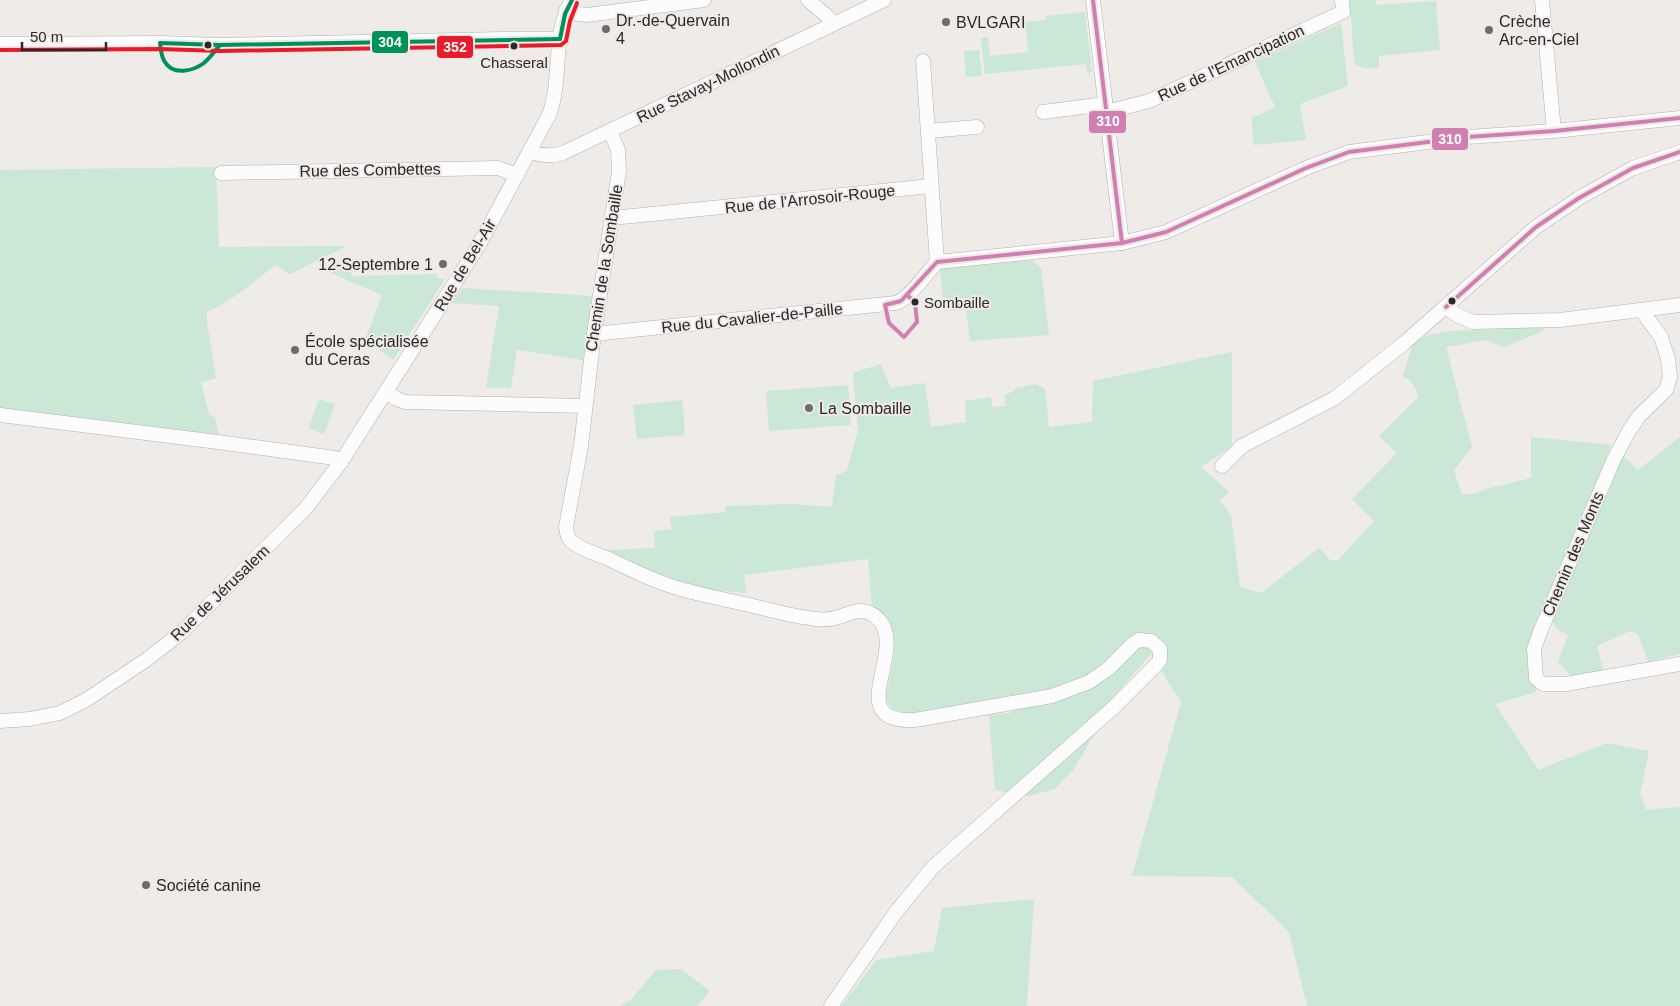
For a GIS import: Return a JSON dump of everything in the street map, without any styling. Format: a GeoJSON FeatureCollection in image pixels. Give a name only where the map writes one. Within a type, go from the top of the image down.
{"type":"FeatureCollection","features":[{"type":"Feature","properties":{"kind":"street"},"geometry":{"type":"LineString","coordinates":[[569,5],[578,14],[587,15],[704,0]]}},
{"type":"Feature","properties":{"kind":"street"},"geometry":{"type":"LineString","coordinates":[[808,0],[828,17],[833,24]]}},
{"type":"Feature","properties":{"kind":"street","name":"Rue Stavay-Mollondin"},"geometry":{"type":"LineString","coordinates":[[530,151],[546,156],[555,156],[884,0]]}},
{"type":"Feature","properties":{"kind":"street"},"geometry":{"type":"LineString","coordinates":[[1093,0],[1122,243]]}},
{"type":"Feature","properties":{"kind":"street","name":"Rue de l'Emancipation"},"geometry":{"type":"LineString","coordinates":[[1043,112],[1106,108],[1149,100],[1343,12],[1342,0]]}},
{"type":"Feature","properties":{"kind":"street"},"geometry":{"type":"LineString","coordinates":[[1542,0],[1554,131]]}},
{"type":"Feature","properties":{"kind":"street","name":"Rue de Bel-Air"},"geometry":{"type":"LineString","coordinates":[[386,392],[478,245],[530,151],[552,106],[562,24],[569,5]]}},
{"type":"Feature","properties":{"kind":"street"},"geometry":{"type":"LineString","coordinates":[[0,44],[220,45],[560,39]]}},
{"type":"Feature","properties":{"kind":"street"},"geometry":{"type":"LineString","coordinates":[[923,61],[937,262],[1122,243],[1166,232],[1306,168],[1349,152],[1467,137],[1554,131],[1680,118]]}},
{"type":"Feature","properties":{"kind":"street"},"geometry":{"type":"LineString","coordinates":[[928,131],[977,127]]}},
{"type":"Feature","properties":{"kind":"street","name":"Chemin de la Sombaille"},"geometry":{"type":"LineString","coordinates":[[610,131],[620,160],[594,334],[581,446],[566,527],[570,540],[651,578],[678,588],[806,618],[832,619],[854,612],[869,612],[884,627],[886,636],[886,653],[878,698],[884,713],[890,717],[905,720],[915,720],[1052,696],[1093,679],[1108,669],[1139,640],[1150,641],[1160,649],[1160,660],[1157,664],[1113,708],[933,867],[918,883],[882,930],[831,1006]]}},
{"type":"Feature","properties":{"kind":"street"},"geometry":{"type":"LineString","coordinates":[[1222,466],[1242,446],[1335,398],[1446,307],[1536,226],[1579,198],[1633,168],[1680,152]]}},
{"type":"Feature","properties":{"kind":"street","name":"Rue des Combettes"},"geometry":{"type":"LineString","coordinates":[[221,173],[498,168],[517,175]]}},
{"type":"Feature","properties":{"kind":"street","name":"Rue de l'Arrosoir-Rouge"},"geometry":{"type":"LineString","coordinates":[[612,218],[931,186]]}},
{"type":"Feature","properties":{"kind":"street","name":"Rue du Cavalier-de-Paille"},"geometry":{"type":"LineString","coordinates":[[594,334],[885,305],[901,301],[937,262]]}},
{"type":"Feature","properties":{"kind":"street"},"geometry":{"type":"LineString","coordinates":[[1446,307],[1457,315],[1473,322],[1560,320],[1680,305]]}},
{"type":"Feature","properties":{"kind":"street","name":"Chemin des Monts"},"geometry":{"type":"LineString","coordinates":[[1641,310],[1660,337],[1668,359],[1670,377],[1666,390],[1638,416],[1614,459],[1540,632],[1534,649],[1536,678],[1543,684],[1566,684],[1680,664]]}},
{"type":"Feature","properties":{"kind":"street"},"geometry":{"type":"LineString","coordinates":[[386,392],[405,402],[474,402],[585,406]]}},
{"type":"Feature","properties":{"kind":"street","name":"Rue de Jérusalem"},"geometry":{"type":"LineString","coordinates":[[0,722],[60,713],[86,700],[146,660],[182,632],[306,508],[341,462],[386,392]]}},
{"type":"Feature","properties":{"kind":"street"},"geometry":{"type":"LineString","coordinates":[[0,415],[335,458],[341,462]]}},
{"type":"Feature","properties":{"kind":"green space"},"geometry":{"type":"Polygon","coordinates":[[[1346,0],[1375,0],[1376,5],[1436,1],[1440,50],[1379,56],[1379,67],[1365,68],[1359,66],[1354,62],[1351,16],[1346,9],[1346,0]]]}},
{"type":"Feature","properties":{"kind":"green space"},"geometry":{"type":"Polygon","coordinates":[[[1085,12],[1092,72],[1087,73],[1086,64],[985,74],[981,38],[988,37],[990,56],[1028,52],[1025,22],[1046,20],[1046,16],[1085,12]]]}},
{"type":"Feature","properties":{"kind":"green space"},"geometry":{"type":"Polygon","coordinates":[[[1341,23],[1348,86],[1300,104],[1306,140],[1253,145],[1252,118],[1275,107],[1255,62],[1341,23]]]}},
{"type":"Feature","properties":{"kind":"green space"},"geometry":{"type":"Polygon","coordinates":[[[979,50],[982,76],[966,77],[964,51],[979,50]]]}},
{"type":"Feature","properties":{"kind":"green space"},"geometry":{"type":"Polygon","coordinates":[[[216,167],[219,247],[347,246],[290,274],[275,265],[234,297],[207,312],[216,378],[226,376],[201,382],[209,414],[215,418],[219,437],[0,413],[0,170],[216,167]]]}},
{"type":"Feature","properties":{"kind":"green space"},"geometry":{"type":"Polygon","coordinates":[[[1032,260],[1041,268],[1049,335],[970,341],[966,309],[944,311],[940,269],[1032,260]]]}},
{"type":"Feature","properties":{"kind":"green space"},"geometry":{"type":"Polygon","coordinates":[[[348,265],[352,276],[436,274],[437,279],[445,279],[393,360],[365,340],[382,295],[331,273],[348,265]]]}},
{"type":"Feature","properties":{"kind":"green space"},"geometry":{"type":"Polygon","coordinates":[[[463,288],[593,296],[583,360],[517,350],[511,388],[486,388],[499,306],[452,303],[463,288]]]}},
{"type":"Feature","properties":{"kind":"green space"},"geometry":{"type":"Polygon","coordinates":[[[1549,326],[1541,332],[1504,347],[1486,340],[1446,347],[1472,447],[1454,470],[1462,495],[1531,478],[1531,437],[1611,445],[1599,482],[1535,638],[1536,692],[1495,704],[1538,770],[1607,743],[1649,751],[1640,794],[1646,810],[1680,807],[1680,1006],[1307,1006],[1289,932],[1232,877],[1132,876],[1181,702],[1151,654],[1109,702],[1093,737],[1073,770],[1055,789],[1029,796],[995,790],[989,715],[1010,713],[1020,697],[907,715],[893,709],[886,696],[893,659],[894,634],[890,623],[883,614],[872,607],[868,559],[744,575],[746,593],[711,590],[676,583],[601,550],[655,548],[654,531],[672,529],[670,517],[726,512],[725,506],[791,504],[832,507],[836,474],[847,470],[858,431],[853,373],[880,364],[891,388],[925,383],[931,427],[966,422],[965,401],[991,397],[992,407],[1006,406],[1004,395],[1016,388],[1036,384],[1045,389],[1049,427],[1092,422],[1093,381],[1232,352],[1232,446],[1201,467],[1229,492],[1220,501],[1231,515],[1240,587],[1261,593],[1319,548],[1330,560],[1337,561],[1374,521],[1352,499],[1397,453],[1379,436],[1418,397],[1413,385],[1403,376],[1413,343],[1428,335],[1452,331],[1549,326]]]}},
{"type":"Feature","properties":{"kind":"green space","name":"La Sombaille"},"geometry":{"type":"Polygon","coordinates":[[[848,385],[851,425],[769,431],[766,391],[848,385]]]}},
{"type":"Feature","properties":{"kind":"green space"},"geometry":{"type":"Polygon","coordinates":[[[319,399],[335,404],[324,434],[309,428],[319,399]]]}},
{"type":"Feature","properties":{"kind":"green space"},"geometry":{"type":"Polygon","coordinates":[[[682,400],[685,435],[637,439],[633,405],[682,400]]]}},
{"type":"Feature","properties":{"kind":"green space"},"geometry":{"type":"Polygon","coordinates":[[[1680,437],[1680,654],[1648,662],[1638,634],[1630,631],[1597,646],[1604,673],[1573,678],[1558,662],[1568,635],[1556,628],[1550,616],[1622,455],[1638,470],[1680,437]]]}},
{"type":"Feature","properties":{"kind":"green space"},"geometry":{"type":"Polygon","coordinates":[[[1034,899],[1027,1006],[842,1006],[876,960],[934,951],[942,908],[1034,899]]]}},
{"type":"Feature","properties":{"kind":"green space"},"geometry":{"type":"Polygon","coordinates":[[[681,969],[710,991],[697,1006],[619,1006],[630,1001],[656,970],[681,969]]]}},
{"type":"Feature","properties":{"kind":"transit line","name":"304"},"geometry":{"type":"LineString","coordinates":[[560,39],[565,14],[572,0]]}},
{"type":"Feature","properties":{"kind":"transit line","name":"310"},"geometry":{"type":"LineString","coordinates":[[1093,0],[1122,243]]}},
{"type":"Feature","properties":{"kind":"transit line","name":"352"},"geometry":{"type":"LineString","coordinates":[[0,50],[160,49],[220,51],[561,45],[566,41],[570,21],[577,3]]}},
{"type":"Feature","properties":{"kind":"transit line","name":"304"},"geometry":{"type":"LineString","coordinates":[[220,45],[560,39]]}},
{"type":"Feature","properties":{"kind":"transit line","name":"304"},"geometry":{"type":"LineString","coordinates":[[160,43],[220,45],[204,63],[189,70],[178,71],[169,66],[164,60],[160,43]]}},
{"type":"Feature","properties":{"kind":"transit line","name":"310"},"geometry":{"type":"LineString","coordinates":[[907,295],[915,302],[917,322],[904,337],[889,323],[885,305],[901,301],[937,262],[1122,243],[1166,232],[1306,168],[1349,152],[1467,137],[1554,131],[1680,118]]}},
{"type":"Feature","properties":{"kind":"transit line","name":"310"},"geometry":{"type":"LineString","coordinates":[[1446,307],[1536,227],[1579,198],[1633,168],[1680,152]]}},
{"type":"Feature","properties":{"kind":"place","name":"BVLGARI"},"geometry":{"type":"Point","coordinates":[946,22]}},
{"type":"Feature","properties":{"kind":"place","name":"Dr.-de-Quervain 4"},"geometry":{"type":"Point","coordinates":[606,29]}},
{"type":"Feature","properties":{"kind":"place","name":"Crèche Arc-en-Ciel"},"geometry":{"type":"Point","coordinates":[1489,30]}},
{"type":"Feature","properties":{"kind":"place","name":"Chasseral"},"geometry":{"type":"Point","coordinates":[514,46]}},
{"type":"Feature","properties":{"kind":"place","name":"12-Septembre 1"},"geometry":{"type":"Point","coordinates":[443,264]}},
{"type":"Feature","properties":{"kind":"place","name":"Sombaille"},"geometry":{"type":"Point","coordinates":[915,302]}},
{"type":"Feature","properties":{"kind":"place","name":"École spécialisée du Ceras"},"geometry":{"type":"Point","coordinates":[295,350]}},
{"type":"Feature","properties":{"kind":"place","name":"La Sombaille"},"geometry":{"type":"Point","coordinates":[809,408]}},
{"type":"Feature","properties":{"kind":"place","name":"Société canine"},"geometry":{"type":"Point","coordinates":[146,885]}}]}
